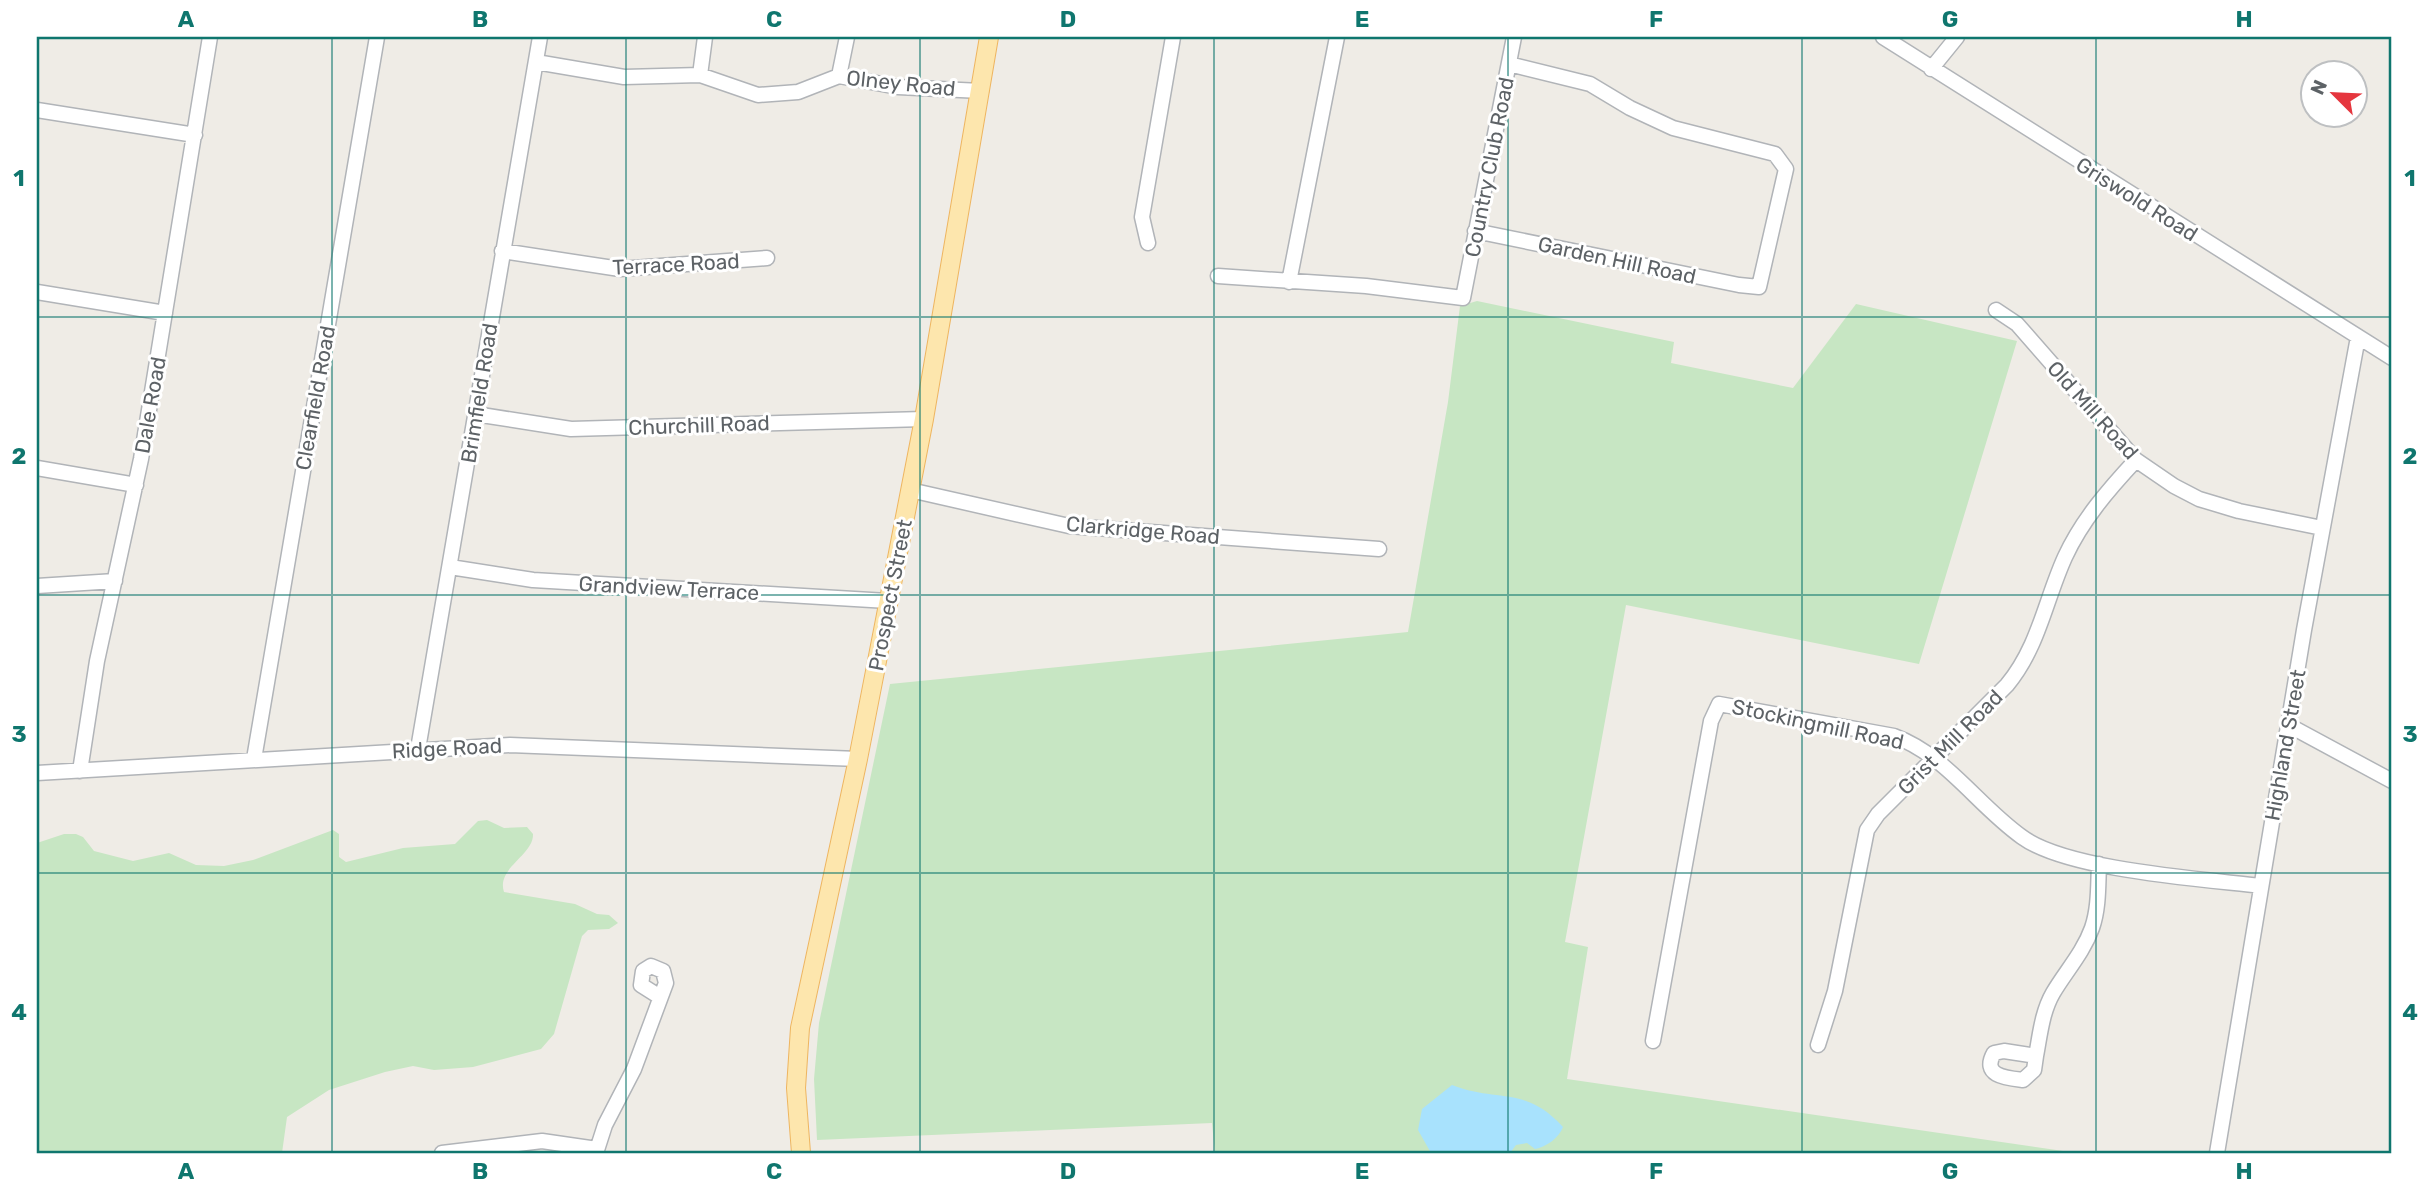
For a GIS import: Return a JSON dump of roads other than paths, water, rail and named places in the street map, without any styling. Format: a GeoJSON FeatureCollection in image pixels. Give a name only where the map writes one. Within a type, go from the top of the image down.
{"type":"FeatureCollection","features":[{"type":"Feature","properties":{"kind":"main road","name":"Prospect Street"},"geometry":{"type":"LineString","coordinates":[[801,1153],[796,1080],[800,1028],[858,759],[924,419],[989,37]]}},
{"type":"Feature","properties":{"kind":"street","name":"Dale Road"},"geometry":{"type":"LineString","coordinates":[[80,771],[95,672],[136,485],[209,37]]}},
{"type":"Feature","properties":{"kind":"street","name":"Clearfield Road"},"geometry":{"type":"LineString","coordinates":[[254,759],[377,37]]}},
{"type":"Feature","properties":{"kind":"street","name":"Brimfield Road"},"geometry":{"type":"LineString","coordinates":[[418,749],[540,37]]}},
{"type":"Feature","properties":{"kind":"street"},"geometry":{"type":"LineString","coordinates":[[700,75],[705,37]]}},
{"type":"Feature","properties":{"kind":"street"},"geometry":{"type":"LineString","coordinates":[[839,76],[848,37]]}},
{"type":"Feature","properties":{"kind":"street"},"geometry":{"type":"LineString","coordinates":[[1148,243],[1142,217],[1173,37]]}},
{"type":"Feature","properties":{"kind":"street"},"geometry":{"type":"LineString","coordinates":[[1217,276],[1289,282],[1337,37]]}},
{"type":"Feature","properties":{"kind":"street","name":"Country Club Road"},"geometry":{"type":"LineString","coordinates":[[1289,282],[1366,286],[1463,298],[1514,37]]}},
{"type":"Feature","properties":{"kind":"street","name":"Griswold Road"},"geometry":{"type":"LineString","coordinates":[[1883,37],[2392,358]]}},
{"type":"Feature","properties":{"kind":"street"},"geometry":{"type":"LineString","coordinates":[[1931,69],[1956,37]]}},
{"type":"Feature","properties":{"kind":"street","name":"Olney Road"},"geometry":{"type":"LineString","coordinates":[[536,62],[624,77],[700,75],[747,94],[770,96],[797,92],[839,76],[898,87],[981,91]]}},
{"type":"Feature","properties":{"kind":"street","name":"Garden Hill Road"},"geometry":{"type":"LineString","coordinates":[[1475,231],[1740,285],[1759,286],[1786,169],[1775,154],[1674,128],[1630,108],[1590,83],[1509,64]]}},
{"type":"Feature","properties":{"kind":"street"},"geometry":{"type":"LineString","coordinates":[[37,110],[195,135]]}},
{"type":"Feature","properties":{"kind":"street","name":"Terrace Road"},"geometry":{"type":"LineString","coordinates":[[502,251],[620,269],[767,258]]}},
{"type":"Feature","properties":{"kind":"street"},"geometry":{"type":"LineString","coordinates":[[37,292],[165,313]]}},
{"type":"Feature","properties":{"kind":"street","name":"Old Mill Road"},"geometry":{"type":"LineString","coordinates":[[1996,310],[2017,324],[2136,460],[2199,499],[2322,528]]}},
{"type":"Feature","properties":{"kind":"street","name":"Highland Street"},"geometry":{"type":"LineString","coordinates":[[2217,1153],[2322,528],[2358,337]]}},
{"type":"Feature","properties":{"kind":"street","name":"Churchill Road"},"geometry":{"type":"LineString","coordinates":[[475,414],[570,429],[924,419]]}},
{"type":"Feature","properties":{"kind":"street","name":"Grist Mill Road"},"geometry":{"type":"LineString","coordinates":[[1818,1045],[1835,991],[1867,830],[1878,814],[2024,664],[2072,544],[2084,522],[2136,460]]}},
{"type":"Feature","properties":{"kind":"street"},"geometry":{"type":"LineString","coordinates":[[37,468],[136,485]]}},
{"type":"Feature","properties":{"kind":"street","name":"Clarkridge Road"},"geometry":{"type":"LineString","coordinates":[[910,490],[1069,526],[1379,549]]}},
{"type":"Feature","properties":{"kind":"street","name":"Grandview Terrace"},"geometry":{"type":"LineString","coordinates":[[450,567],[548,582],[888,601]]}},
{"type":"Feature","properties":{"kind":"street"},"geometry":{"type":"LineString","coordinates":[[37,586],[115,581]]}},
{"type":"Feature","properties":{"kind":"street","name":"Stockingmill Road"},"geometry":{"type":"LineString","coordinates":[[1653,1041],[1711,721],[1719,704],[1894,736],[1913,743],[1935,758],[2024,839],[2056,852],[2099,864],[2261,886]]}},
{"type":"Feature","properties":{"kind":"street"},"geometry":{"type":"LineString","coordinates":[[2288,725],[2392,781]]}},
{"type":"Feature","properties":{"kind":"street","name":"Ridge Road"},"geometry":{"type":"LineString","coordinates":[[37,773],[418,749],[557,745],[858,759]]}},
{"type":"Feature","properties":{"kind":"street"},"geometry":{"type":"LineString","coordinates":[[2036,1056],[2043,1019],[2052,995],[2084,946],[2093,927],[2098,902],[2099,864]]}},
{"type":"Feature","properties":{"kind":"street"},"geometry":{"type":"LineString","coordinates":[[442,1153],[542,1141],[596,1151],[610,1114],[634,1069],[660,998]]}},
{"type":"Feature","properties":{"kind":"water"},"geometry":{"type":"Polygon","coordinates":[[[1452,1085],[1523,1100],[1536,1105],[1563,1127],[1552,1141],[1535,1149],[1527,1143],[1516,1145],[1510,1153],[1431,1153],[1418,1130],[1422,1109],[1452,1085]]]}}]}
